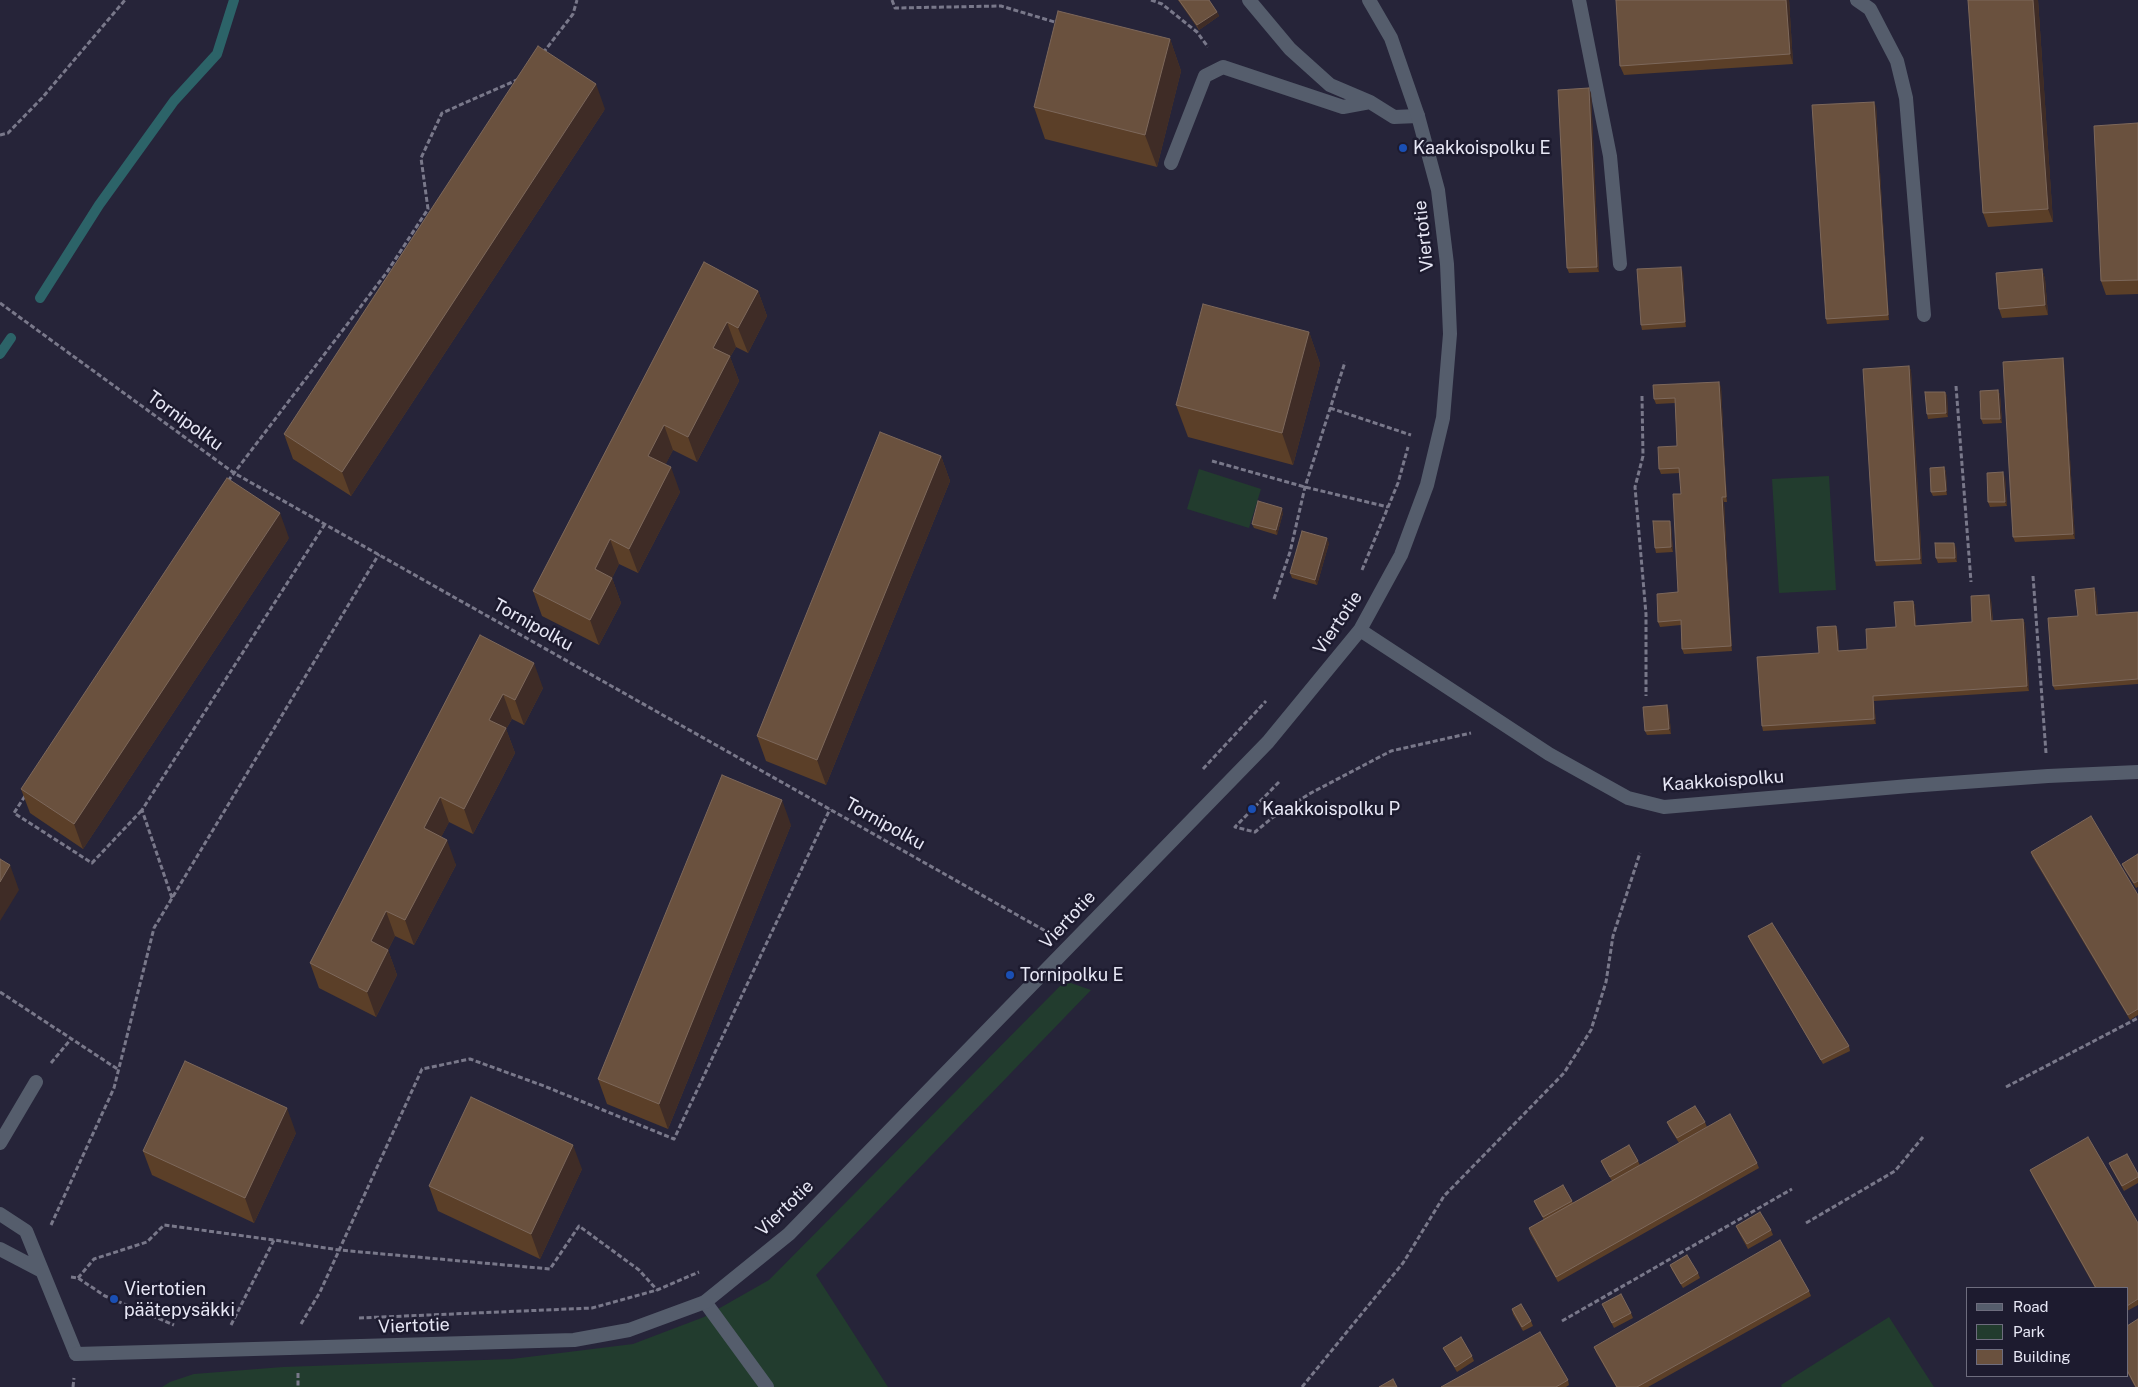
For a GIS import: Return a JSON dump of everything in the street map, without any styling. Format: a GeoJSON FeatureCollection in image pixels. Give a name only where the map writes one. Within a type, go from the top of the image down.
{"type":"FeatureCollection","features":[{"type":"Feature","properties":{"kind":"street"},"geometry":{"type":"LineString","coordinates":[[1249,0],[1290,49],[1330,85],[1370,102],[1394,117],[1418,116]]}},
{"type":"Feature","properties":{"kind":"street","name":"Viertotie"},"geometry":{"type":"LineString","coordinates":[[42,1271],[76,1354],[574,1340],[628,1330],[705,1302],[789,1234],[1268,742],[1360,630],[1401,555],[1427,485],[1444,418],[1450,334],[1447,264],[1438,190],[1418,116],[1391,38],[1369,0]]}},
{"type":"Feature","properties":{"kind":"street"},"geometry":{"type":"LineString","coordinates":[[1579,0],[1610,156],[1620,264]]}},
{"type":"Feature","properties":{"kind":"street"},"geometry":{"type":"LineString","coordinates":[[1857,0],[1870,9],[1897,60],[1906,98],[1924,315]]}},
{"type":"Feature","properties":{"kind":"street"},"geometry":{"type":"LineString","coordinates":[[1171,163],[1205,76],[1223,67],[1343,107],[1370,102]]}},
{"type":"Feature","properties":{"kind":"street","name":"Kaakkoispolku"},"geometry":{"type":"LineString","coordinates":[[1360,630],[1548,754],[1628,798],[1664,807],[2048,776],[2138,772]]}},
{"type":"Feature","properties":{"kind":"street"},"geometry":{"type":"LineString","coordinates":[[0,1143],[36,1082]]}},
{"type":"Feature","properties":{"kind":"street"},"geometry":{"type":"LineString","coordinates":[[0,1214],[26,1231],[42,1271]]}},
{"type":"Feature","properties":{"kind":"street"},"geometry":{"type":"LineString","coordinates":[[0,1249],[42,1271]]}},
{"type":"Feature","properties":{"kind":"street"},"geometry":{"type":"LineString","coordinates":[[705,1302],[767,1387]]}},
{"type":"Feature","properties":{"kind":"path"},"geometry":{"type":"LineString","coordinates":[[0,136],[8,133],[42,98],[125,0]]}},
{"type":"Feature","properties":{"kind":"path"},"geometry":{"type":"LineString","coordinates":[[542,53],[573,14],[578,0]]}},
{"type":"Feature","properties":{"kind":"path"},"geometry":{"type":"LineString","coordinates":[[892,0],[895,8],[1001,6],[1065,26]]}},
{"type":"Feature","properties":{"kind":"path"},"geometry":{"type":"LineString","coordinates":[[998,0],[1001,6]]}},
{"type":"Feature","properties":{"kind":"path"},"geometry":{"type":"LineString","coordinates":[[1151,0],[1162,4],[1197,32],[1223,67]]}},
{"type":"Feature","properties":{"kind":"path"},"geometry":{"type":"LineString","coordinates":[[223,489],[387,272],[428,210],[421,158],[442,113],[524,76]]}},
{"type":"Feature","properties":{"kind":"path","name":"Tornipolku"},"geometry":{"type":"LineString","coordinates":[[0,303],[234,473],[1051,934],[1044,940]]}},
{"type":"Feature","properties":{"kind":"path"},"geometry":{"type":"LineString","coordinates":[[1274,599],[1290,552],[1305,488],[1346,362]]}},
{"type":"Feature","properties":{"kind":"path"},"geometry":{"type":"LineString","coordinates":[[1956,386],[1971,582]]}},
{"type":"Feature","properties":{"kind":"path"},"geometry":{"type":"LineString","coordinates":[[1642,396],[1643,456],[1635,487],[1646,614],[1646,696]]}},
{"type":"Feature","properties":{"kind":"path"},"geometry":{"type":"LineString","coordinates":[[1330,408],[1411,435]]}},
{"type":"Feature","properties":{"kind":"path"},"geometry":{"type":"LineString","coordinates":[[1358,577],[1398,483],[1413,428]]}},
{"type":"Feature","properties":{"kind":"path"},"geometry":{"type":"LineString","coordinates":[[1212,461],[1305,488],[1388,508]]}},
{"type":"Feature","properties":{"kind":"path"},"geometry":{"type":"LineString","coordinates":[[30,788],[14,813],[92,863],[142,810],[325,524]]}},
{"type":"Feature","properties":{"kind":"path"},"geometry":{"type":"LineString","coordinates":[[49,1228],[114,1088],[154,928],[379,554]]}},
{"type":"Feature","properties":{"kind":"path"},"geometry":{"type":"LineString","coordinates":[[2032,576],[2048,776]]}},
{"type":"Feature","properties":{"kind":"path"},"geometry":{"type":"LineString","coordinates":[[1199,774],[1272,694]]}},
{"type":"Feature","properties":{"kind":"path"},"geometry":{"type":"LineString","coordinates":[[1278,782],[1235,827],[1255,832],[1272,818],[1310,794],[1391,751],[1472,733]]}},
{"type":"Feature","properties":{"kind":"path"},"geometry":{"type":"LineString","coordinates":[[310,1321],[301,1321],[320,1292],[422,1069],[470,1060],[544,1086],[674,1139],[830,809]]}},
{"type":"Feature","properties":{"kind":"path"},"geometry":{"type":"LineString","coordinates":[[142,810],[172,898]]}},
{"type":"Feature","properties":{"kind":"path"},"geometry":{"type":"LineString","coordinates":[[1302,1387],[1403,1263],[1444,1196],[1564,1073],[1591,1030],[1606,982],[1613,936],[1640,853]]}},
{"type":"Feature","properties":{"kind":"path"},"geometry":{"type":"LineString","coordinates":[[0,992],[119,1070]]}},
{"type":"Feature","properties":{"kind":"path"},"geometry":{"type":"LineString","coordinates":[[2006,1087],[2138,1018]]}},
{"type":"Feature","properties":{"kind":"path"},"geometry":{"type":"LineString","coordinates":[[36,1082],[70,1038]]}},
{"type":"Feature","properties":{"kind":"path"},"geometry":{"type":"LineString","coordinates":[[1806,1223],[1896,1171],[1923,1137]]}},
{"type":"Feature","properties":{"kind":"path"},"geometry":{"type":"LineString","coordinates":[[1562,1321],[1792,1189]]}},
{"type":"Feature","properties":{"kind":"path"},"geometry":{"type":"LineString","coordinates":[[78,1278],[94,1259],[148,1242],[164,1225],[339,1250],[550,1269],[579,1226],[639,1270],[656,1290]]}},
{"type":"Feature","properties":{"kind":"path"},"geometry":{"type":"LineString","coordinates":[[231,1325],[274,1240]]}},
{"type":"Feature","properties":{"kind":"path"},"geometry":{"type":"LineString","coordinates":[[42,1271],[78,1278],[105,1296],[180,1327]]}},
{"type":"Feature","properties":{"kind":"path"},"geometry":{"type":"LineString","coordinates":[[349,1319],[592,1308],[656,1290],[700,1272]]}},
{"type":"Feature","properties":{"kind":"path"},"geometry":{"type":"LineString","coordinates":[[222,1325],[241,1324]]}},
{"type":"Feature","properties":{"kind":"path"},"geometry":{"type":"LineString","coordinates":[[298,1369],[298,1387]]}},
{"type":"Feature","properties":{"kind":"green space"},"geometry":{"type":"Polygon","coordinates":[[[1199,469],[1261,489],[1249,528],[1187,509],[1199,469]]]}},
{"type":"Feature","properties":{"kind":"green space"},"geometry":{"type":"Polygon","coordinates":[[[1829,476],[1836,590],[1779,593],[1772,479],[1829,476]]]}},
{"type":"Feature","properties":{"kind":"green space"},"geometry":{"type":"Polygon","coordinates":[[[1065,981],[1091,990],[816,1275],[888,1387],[162,1387],[170,1382],[194,1374],[283,1367],[512,1359],[633,1344],[704,1317],[769,1280],[1065,981]]]}},
{"type":"Feature","properties":{"kind":"green space"},"geometry":{"type":"Polygon","coordinates":[[[1889,1317],[1934,1387],[1782,1387],[1781,1385],[1889,1317]]]}},
{"type":"Feature","properties":{"kind":"building"},"geometry":{"type":"Polygon","coordinates":[[[1179,0],[1209,0],[1217,12],[1197,25],[1179,0]]]}},
{"type":"Feature","properties":{"kind":"building"},"geometry":{"type":"Polygon","coordinates":[[[1616,0],[1786,0],[1790,54],[1620,66],[1616,0]]]}},
{"type":"Feature","properties":{"kind":"building"},"geometry":{"type":"Polygon","coordinates":[[[1968,0],[2033,0],[2048,209],[1983,213],[1968,0]]]}},
{"type":"Feature","properties":{"kind":"building"},"geometry":{"type":"Polygon","coordinates":[[[1058,11],[1170,39],[1145,135],[1034,107],[1058,11]]]}},
{"type":"Feature","properties":{"kind":"building"},"geometry":{"type":"Polygon","coordinates":[[[538,46],[596,84],[342,472],[284,434],[538,46]]]}},
{"type":"Feature","properties":{"kind":"building"},"geometry":{"type":"Polygon","coordinates":[[[1589,88],[1597,267],[1567,268],[1558,90],[1589,88]]]}},
{"type":"Feature","properties":{"kind":"building"},"geometry":{"type":"Polygon","coordinates":[[[1874,102],[1888,315],[1826,319],[1812,105],[1874,102]]]}},
{"type":"Feature","properties":{"kind":"building"},"geometry":{"type":"Polygon","coordinates":[[[2138,123],[2138,280],[2101,281],[2094,126],[2138,123]]]}},
{"type":"Feature","properties":{"kind":"building"},"geometry":{"type":"Polygon","coordinates":[[[704,262],[758,291],[738,328],[727,322],[713,348],[730,356],[688,437],[664,425],[648,456],[671,467],[629,549],[610,539],[595,569],[612,578],[590,620],[533,591],[704,262]]]}},
{"type":"Feature","properties":{"kind":"building"},"geometry":{"type":"Polygon","coordinates":[[[1681,267],[1685,322],[1641,325],[1637,269],[1681,267]]]}},
{"type":"Feature","properties":{"kind":"building"},"geometry":{"type":"Polygon","coordinates":[[[2042,269],[2045,305],[1999,309],[1996,273],[2042,269]]]}},
{"type":"Feature","properties":{"kind":"building"},"geometry":{"type":"Polygon","coordinates":[[[1203,304],[1309,332],[1282,433],[1176,405],[1203,304]]]}},
{"type":"Feature","properties":{"kind":"building"},"geometry":{"type":"Polygon","coordinates":[[[2063,358],[2073,534],[2013,537],[2003,362],[2063,358]]]}},
{"type":"Feature","properties":{"kind":"building"},"geometry":{"type":"Polygon","coordinates":[[[1909,366],[1920,559],[1875,561],[1863,369],[1909,366]]]}},
{"type":"Feature","properties":{"kind":"building"},"geometry":{"type":"Polygon","coordinates":[[[1719,382],[1726,497],[1722,497],[1731,646],[1682,649],[1681,620],[1658,622],[1657,594],[1678,592],[1673,494],[1681,494],[1679,468],[1659,469],[1658,447],[1677,446],[1675,398],[1654,399],[1653,385],[1719,382]]]}},
{"type":"Feature","properties":{"kind":"building"},"geometry":{"type":"Polygon","coordinates":[[[1998,390],[2000,419],[1981,419],[1980,391],[1998,390]]]}},
{"type":"Feature","properties":{"kind":"building"},"geometry":{"type":"Polygon","coordinates":[[[1925,392],[1945,392],[1946,413],[1927,414],[1925,392]]]}},
{"type":"Feature","properties":{"kind":"building"},"geometry":{"type":"Polygon","coordinates":[[[880,432],[941,456],[817,760],[757,736],[880,432]]]}},
{"type":"Feature","properties":{"kind":"building"},"geometry":{"type":"Polygon","coordinates":[[[1944,467],[1946,491],[1931,492],[1930,468],[1944,467]]]}},
{"type":"Feature","properties":{"kind":"building"},"geometry":{"type":"Polygon","coordinates":[[[2003,472],[2005,502],[1988,502],[1987,473],[2003,472]]]}},
{"type":"Feature","properties":{"kind":"building"},"geometry":{"type":"Polygon","coordinates":[[[227,478],[280,513],[74,824],[21,789],[227,478]]]}},
{"type":"Feature","properties":{"kind":"building"},"geometry":{"type":"Polygon","coordinates":[[[1258,501],[1282,508],[1276,530],[1252,524],[1258,501]]]}},
{"type":"Feature","properties":{"kind":"building"},"geometry":{"type":"Polygon","coordinates":[[[1653,521],[1670,521],[1671,547],[1655,548],[1653,521]]]}},
{"type":"Feature","properties":{"kind":"building"},"geometry":{"type":"Polygon","coordinates":[[[1302,531],[1327,538],[1315,580],[1290,573],[1302,531]]]}},
{"type":"Feature","properties":{"kind":"building"},"geometry":{"type":"Polygon","coordinates":[[[1935,543],[1954,543],[1955,558],[1936,558],[1935,543]]]}},
{"type":"Feature","properties":{"kind":"building"},"geometry":{"type":"Polygon","coordinates":[[[2094,588],[2096,615],[2138,612],[2138,679],[2053,686],[2048,618],[2078,616],[2075,590],[2094,588]]]}},
{"type":"Feature","properties":{"kind":"building"},"geometry":{"type":"Polygon","coordinates":[[[1989,595],[1991,621],[2023,619],[2027,686],[1873,696],[1874,719],[1762,726],[1757,657],[1819,653],[1817,627],[1836,626],[1838,651],[1867,649],[1866,629],[1896,627],[1894,602],[1913,601],[1915,626],[1972,622],[1971,596],[1989,595]]]}},
{"type":"Feature","properties":{"kind":"building"},"geometry":{"type":"Polygon","coordinates":[[[480,635],[534,663],[515,700],[503,694],[489,720],[506,728],[464,809],[440,797],[424,828],[447,840],[405,920],[386,911],[371,941],[388,950],[367,992],[310,963],[480,635]]]}},
{"type":"Feature","properties":{"kind":"building"},"geometry":{"type":"Polygon","coordinates":[[[1667,705],[1669,729],[1645,731],[1643,707],[1667,705]]]}},
{"type":"Feature","properties":{"kind":"building"},"geometry":{"type":"Polygon","coordinates":[[[722,775],[782,800],[659,1104],[598,1079],[722,775]]]}},
{"type":"Feature","properties":{"kind":"building"},"geometry":{"type":"Polygon","coordinates":[[[2091,816],[2138,895],[2138,1009],[2128,1015],[2031,852],[2091,816]]]}},
{"type":"Feature","properties":{"kind":"building"},"geometry":{"type":"Polygon","coordinates":[[[2138,854],[2138,881],[2134,883],[2122,864],[2138,854]]]}},
{"type":"Feature","properties":{"kind":"building"},"geometry":{"type":"Polygon","coordinates":[[[0,859],[10,865],[0,882],[0,859]]]}},
{"type":"Feature","properties":{"kind":"building"},"geometry":{"type":"Polygon","coordinates":[[[1772,923],[1849,1046],[1821,1060],[1748,936],[1772,923]]]}},
{"type":"Feature","properties":{"kind":"building"},"geometry":{"type":"Polygon","coordinates":[[[185,1061],[287,1108],[245,1198],[143,1151],[185,1061]]]}},
{"type":"Feature","properties":{"kind":"building"},"geometry":{"type":"Polygon","coordinates":[[[471,1097],[573,1145],[531,1234],[429,1186],[471,1097]]]}},
{"type":"Feature","properties":{"kind":"building"},"geometry":{"type":"Polygon","coordinates":[[[1695,1106],[1705,1122],[1677,1138],[1667,1122],[1695,1106]]]}},
{"type":"Feature","properties":{"kind":"building"},"geometry":{"type":"Polygon","coordinates":[[[1730,1114],[1757,1163],[1556,1277],[1529,1228],[1730,1114]]]}},
{"type":"Feature","properties":{"kind":"building"},"geometry":{"type":"Polygon","coordinates":[[[2088,1137],[2138,1223],[2138,1299],[2128,1305],[2128,1287],[2095,1287],[2030,1170],[2088,1137]]]}},
{"type":"Feature","properties":{"kind":"building"},"geometry":{"type":"Polygon","coordinates":[[[1629,1145],[1638,1161],[1610,1177],[1601,1161],[1629,1145]]]}},
{"type":"Feature","properties":{"kind":"building"},"geometry":{"type":"Polygon","coordinates":[[[2127,1154],[2138,1177],[2122,1186],[2109,1163],[2127,1154]]]}},
{"type":"Feature","properties":{"kind":"building"},"geometry":{"type":"Polygon","coordinates":[[[1563,1185],[1572,1201],[1543,1217],[1534,1201],[1563,1185]]]}},
{"type":"Feature","properties":{"kind":"building"},"geometry":{"type":"Polygon","coordinates":[[[1760,1212],[1771,1230],[1747,1244],[1736,1226],[1760,1212]]]}},
{"type":"Feature","properties":{"kind":"building"},"geometry":{"type":"Polygon","coordinates":[[[1780,1240],[1809,1291],[1637,1387],[1617,1387],[1594,1347],[1780,1240]]]}},
{"type":"Feature","properties":{"kind":"building"},"geometry":{"type":"Polygon","coordinates":[[[1687,1255],[1698,1273],[1681,1284],[1670,1265],[1687,1255]]]}},
{"type":"Feature","properties":{"kind":"building"},"geometry":{"type":"Polygon","coordinates":[[[1621,1294],[1631,1313],[1612,1323],[1602,1304],[1621,1294]]]}},
{"type":"Feature","properties":{"kind":"building"},"geometry":{"type":"Polygon","coordinates":[[[1521,1304],[1531,1321],[1522,1327],[1512,1309],[1521,1304]]]}},
{"type":"Feature","properties":{"kind":"building"},"geometry":{"type":"Polygon","coordinates":[[[2138,1319],[2138,1387],[2136,1387],[2128,1372],[2128,1325],[2138,1319]]]}},
{"type":"Feature","properties":{"kind":"building"},"geometry":{"type":"Polygon","coordinates":[[[1540,1332],[1568,1380],[1556,1387],[1441,1387],[1540,1332]]]}},
{"type":"Feature","properties":{"kind":"building"},"geometry":{"type":"Polygon","coordinates":[[[1461,1337],[1472,1356],[1455,1367],[1443,1348],[1461,1337]]]}},
{"type":"Feature","properties":{"kind":"building"},"geometry":{"type":"Polygon","coordinates":[[[1393,1379],[1397,1387],[1379,1387],[1393,1379]]]}},
{"type":"Feature","properties":{"kind":"waterway"},"geometry":{"type":"LineString","coordinates":[[40,298],[99,205],[174,101],[217,54],[234,0]]}},
{"type":"Feature","properties":{"kind":"waterway"},"geometry":{"type":"LineString","coordinates":[[0,354],[11,338]]}},
{"type":"Feature","properties":{"kind":"place","name":"Kaakkoispolku E"},"geometry":{"type":"Point","coordinates":[1403,148]}},
{"type":"Feature","properties":{"kind":"place","name":"Kaakkoispolku P"},"geometry":{"type":"Point","coordinates":[1252,809]}},
{"type":"Feature","properties":{"kind":"place","name":"Tornipolku E"},"geometry":{"type":"Point","coordinates":[1010,975]}},
{"type":"Feature","properties":{"kind":"place","name":"Viertotien päätepysäkki"},"geometry":{"type":"Point","coordinates":[114,1299]}}]}
